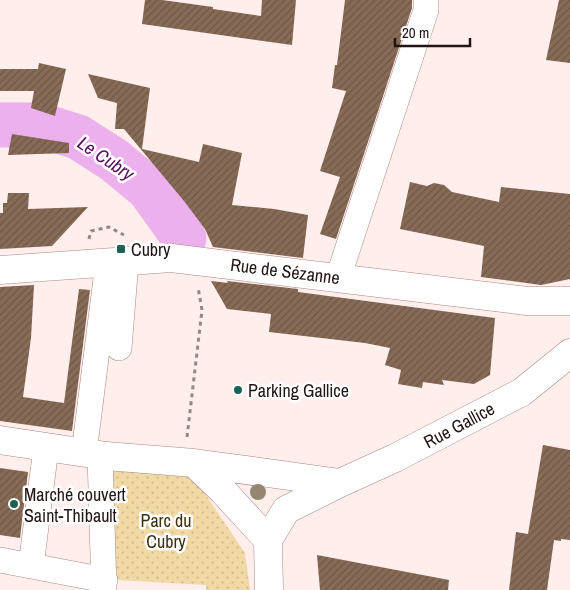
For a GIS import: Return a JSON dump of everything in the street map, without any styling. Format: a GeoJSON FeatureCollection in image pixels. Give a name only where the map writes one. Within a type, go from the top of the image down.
{"type":"FeatureCollection","features":[{"type":"Feature","properties":{"kind":"main road","name":"Rue de Sézanne"},"geometry":{"type":"LineString","coordinates":[[0,270],[171,258],[527,301],[570,301]]}},
{"type":"Feature","properties":{"kind":"main road","name":"Rue Gallice"},"geometry":{"type":"LineString","coordinates":[[268,540],[286,510],[340,482],[395,458],[522,392],[570,353]]}},
{"type":"Feature","properties":{"kind":"main road"},"geometry":{"type":"LineString","coordinates":[[0,440],[92,454],[190,463],[340,482]]}},
{"type":"Feature","properties":{"kind":"main road"},"geometry":{"type":"LineString","coordinates":[[190,463],[223,491],[268,540],[269,590]]}},
{"type":"Feature","properties":{"kind":"street"},"geometry":{"type":"LineString","coordinates":[[338,278],[426,10],[426,0]]}},
{"type":"Feature","properties":{"kind":"street"},"geometry":{"type":"LineString","coordinates":[[117,262],[119,348]]}},
{"type":"Feature","properties":{"kind":"street"},"geometry":{"type":"LineString","coordinates":[[0,560],[104,585],[92,454],[117,262]]}},
{"type":"Feature","properties":{"kind":"street"},"geometry":{"type":"LineString","coordinates":[[31,566],[46,448]]}},
{"type":"Feature","properties":{"kind":"path"},"geometry":{"type":"LineString","coordinates":[[190,463],[190,405],[202,310],[198,292],[201,261]]}},
{"type":"Feature","properties":{"kind":"green space","name":"Parc du Cubry"},"geometry":{"type":"Polygon","coordinates":[[[109,467],[193,476],[245,553],[250,590],[206,590],[206,585],[117,580],[109,467]]]}},
{"type":"Feature","properties":{"kind":"building"},"geometry":{"type":"Polygon","coordinates":[[[145,0],[162,0],[213,7],[213,9],[261,16],[262,0],[296,0],[292,45],[142,24],[145,0]]]}},
{"type":"Feature","properties":{"kind":"building"},"geometry":{"type":"Polygon","coordinates":[[[345,0],[412,0],[412,8],[336,239],[320,234],[340,177],[320,171],[346,91],[332,88],[335,65],[337,65],[345,0]]]}},
{"type":"Feature","properties":{"kind":"building"},"geometry":{"type":"Polygon","coordinates":[[[559,0],[570,0],[570,63],[546,60],[559,0]]]}},
{"type":"Feature","properties":{"kind":"building"},"geometry":{"type":"Polygon","coordinates":[[[39,63],[66,69],[55,116],[31,108],[34,91],[0,91],[0,69],[38,69],[39,63]]]}},
{"type":"Feature","properties":{"kind":"building"},"geometry":{"type":"Polygon","coordinates":[[[88,74],[150,88],[142,149],[199,162],[203,144],[242,153],[232,205],[274,209],[308,215],[303,258],[213,247],[205,229],[184,201],[124,129],[115,129],[117,103],[98,98],[88,74]]]}},
{"type":"Feature","properties":{"kind":"building"},"geometry":{"type":"Polygon","coordinates":[[[12,134],[69,143],[69,153],[8,155],[12,134]]]}},
{"type":"Feature","properties":{"kind":"building"},"geometry":{"type":"Polygon","coordinates":[[[410,182],[427,186],[434,183],[444,185],[452,192],[499,202],[501,187],[570,194],[570,279],[541,285],[481,277],[484,246],[400,229],[410,182]]]}},
{"type":"Feature","properties":{"kind":"building"},"geometry":{"type":"Polygon","coordinates":[[[8,193],[29,193],[28,209],[88,207],[52,246],[0,249],[0,213],[3,213],[3,203],[7,203],[8,193]]]}},
{"type":"Feature","properties":{"kind":"building"},"geometry":{"type":"Polygon","coordinates":[[[211,281],[298,289],[298,292],[495,318],[490,375],[474,384],[442,380],[444,385],[423,382],[422,388],[398,384],[401,370],[385,365],[390,348],[365,343],[269,332],[271,314],[227,309],[211,281]]]}},
{"type":"Feature","properties":{"kind":"building"},"geometry":{"type":"Polygon","coordinates":[[[34,285],[31,338],[23,397],[64,403],[79,289],[90,290],[72,431],[0,421],[0,287],[34,285]]]}},
{"type":"Feature","properties":{"kind":"building"},"geometry":{"type":"Polygon","coordinates":[[[543,445],[570,450],[570,540],[554,540],[547,590],[509,590],[516,532],[528,534],[543,445]]]}},
{"type":"Feature","properties":{"kind":"building","name":"Marché couvert Saint-Thibault"},"geometry":{"type":"Polygon","coordinates":[[[0,468],[28,472],[20,538],[0,535],[0,468]]]}},
{"type":"Feature","properties":{"kind":"building"},"geometry":{"type":"Polygon","coordinates":[[[317,555],[449,580],[448,590],[320,590],[317,555]]]}},
{"type":"Feature","properties":{"kind":"waterway","name":"Le Cubry"},"geometry":{"type":"LineString","coordinates":[[0,125],[40,125],[78,137],[114,160],[149,189],[184,238]]}},
{"type":"Feature","properties":{"kind":"place","name":"Cubry"},"geometry":{"type":"Point","coordinates":[121,249]}},
{"type":"Feature","properties":{"kind":"place","name":"Parking Gallice"},"geometry":{"type":"Point","coordinates":[238,390]}},
{"type":"Feature","properties":{"kind":"place","name":"Marché couvert Saint-Thibault"},"geometry":{"type":"Point","coordinates":[14,504]}}]}
